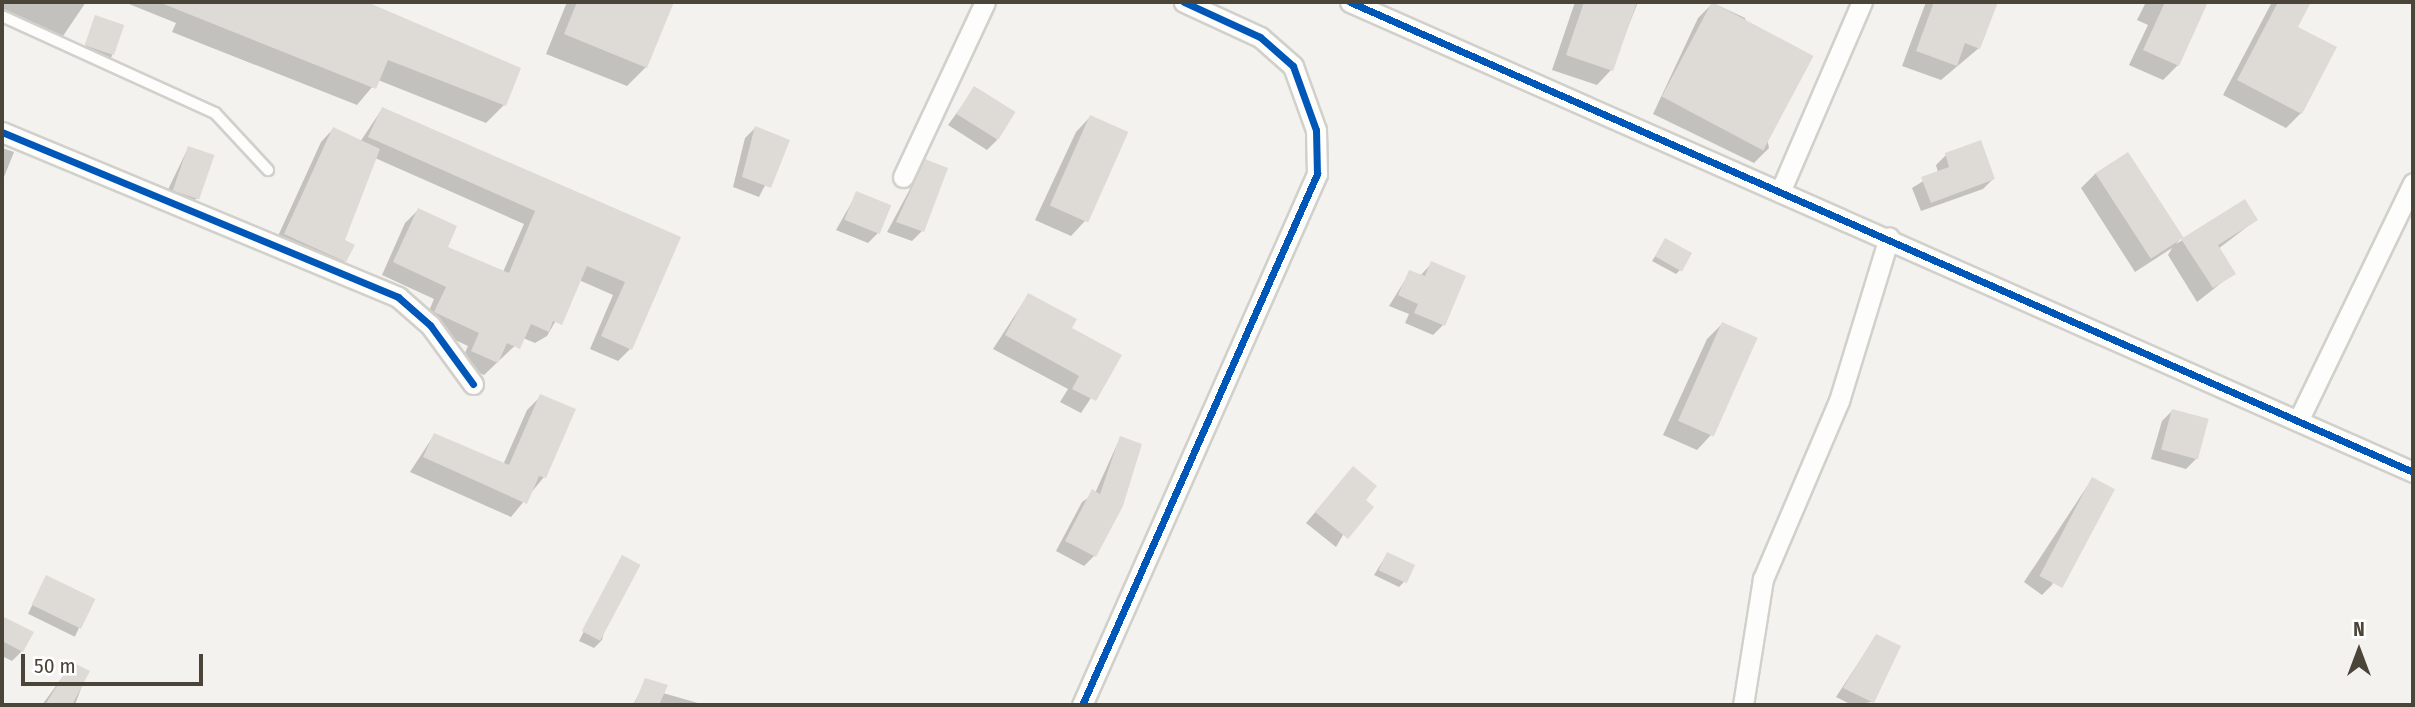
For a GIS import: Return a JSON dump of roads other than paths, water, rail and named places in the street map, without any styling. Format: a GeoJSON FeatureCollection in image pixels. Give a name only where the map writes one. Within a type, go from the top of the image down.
{"type":"FeatureCollection","features":[{"type":"Feature","properties":{"kind":"street"},"geometry":{"type":"LineString","coordinates":[[903,177],[985,2]]}},
{"type":"Feature","properties":{"kind":"street"},"geometry":{"type":"LineString","coordinates":[[1082,705],[1317,174],[1316,130],[1293,66],[1260,37],[1184,2]]}},
{"type":"Feature","properties":{"kind":"street"},"geometry":{"type":"LineString","coordinates":[[1350,2],[1780,192],[1889,237],[2413,472]]}},
{"type":"Feature","properties":{"kind":"street"},"geometry":{"type":"LineString","coordinates":[[1780,192],[1862,2]]}},
{"type":"Feature","properties":{"kind":"street"},"geometry":{"type":"LineString","coordinates":[[2,132],[398,298],[430,325],[473,384]]}},
{"type":"Feature","properties":{"kind":"street"},"geometry":{"type":"LineString","coordinates":[[2298,421],[2413,183]]}},
{"type":"Feature","properties":{"kind":"street"},"geometry":{"type":"LineString","coordinates":[[1743,705],[1763,579],[1839,401],[1889,237]]}},
{"type":"Feature","properties":{"kind":"lane"},"geometry":{"type":"LineString","coordinates":[[2,16],[215,113],[268,170]]}}]}
